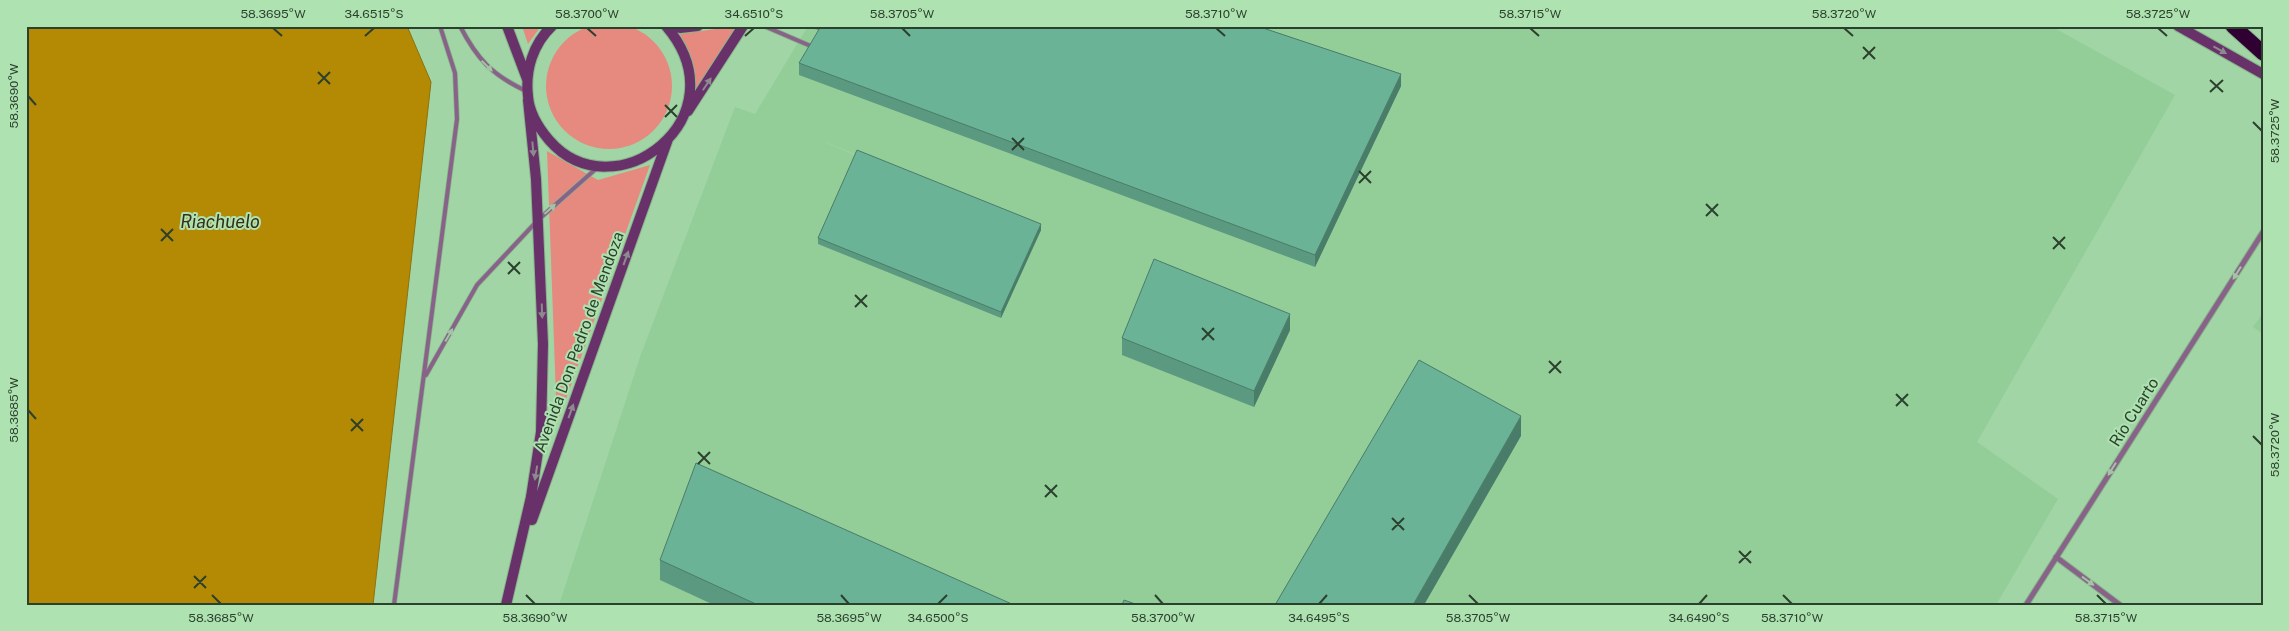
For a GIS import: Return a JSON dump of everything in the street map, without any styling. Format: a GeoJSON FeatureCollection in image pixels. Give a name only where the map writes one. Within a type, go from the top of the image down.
{"type":"FeatureCollection","features":[{"type":"Feature","properties":{"kind":"highway"},"geometry":{"type":"LineString","coordinates":[[2233,26],[2263,53]]}},
{"type":"Feature","properties":{"kind":"main road"},"geometry":{"type":"LineString","coordinates":[[507,26],[527,80]]}},
{"type":"Feature","properties":{"kind":"main road"},"geometry":{"type":"LineString","coordinates":[[527,80],[534,53],[540,40],[552,26]]}},
{"type":"Feature","properties":{"kind":"main road"},"geometry":{"type":"LineString","coordinates":[[666,26],[676,38],[685,54],[689,72],[690,90],[679,124]]}},
{"type":"Feature","properties":{"kind":"main road"},"geometry":{"type":"LineString","coordinates":[[672,26],[687,28],[698,26]]}},
{"type":"Feature","properties":{"kind":"main road"},"geometry":{"type":"LineString","coordinates":[[528,96],[534,117],[553,145],[567,155],[583,162],[600,165],[612,166],[636,161],[649,155],[668,139],[743,26]]}},
{"type":"Feature","properties":{"kind":"main road"},"geometry":{"type":"LineString","coordinates":[[2178,26],[2263,74]]}},
{"type":"Feature","properties":{"kind":"main road","name":"Avenida Don Pedro de Mendoza"},"geometry":{"type":"LineString","coordinates":[[506,605],[536,474],[541,432],[543,344],[538,220],[527,80]]}},
{"type":"Feature","properties":{"kind":"main road","name":"Avenida Don Pedro de Mendoza"},"geometry":{"type":"LineString","coordinates":[[518,556],[668,139]]}},
{"type":"Feature","properties":{"kind":"street","name":"Río Cuarto"},"geometry":{"type":"LineString","coordinates":[[2026,605],[2263,232]]}},
{"type":"Feature","properties":{"kind":"street"},"geometry":{"type":"LineString","coordinates":[[2056,557],[2120,605]]}},
{"type":"Feature","properties":{"kind":"lane"},"geometry":{"type":"LineString","coordinates":[[394,605],[457,120],[455,73],[440,26]]}},
{"type":"Feature","properties":{"kind":"lane"},"geometry":{"type":"LineString","coordinates":[[460,26],[470,46],[486,66],[528,96]]}},
{"type":"Feature","properties":{"kind":"lane"},"geometry":{"type":"LineString","coordinates":[[764,26],[815,48]]}},
{"type":"Feature","properties":{"kind":"lane"},"geometry":{"type":"LineString","coordinates":[[814,26],[826,31]]}},
{"type":"Feature","properties":{"kind":"lane"},"geometry":{"type":"LineString","coordinates":[[424,377],[477,286],[538,220],[600,165]]}},
{"type":"Feature","properties":{"kind":"shaded area"},"geometry":{"type":"Polygon","coordinates":[[[609,23],[633,28],[654,41],[667,62],[672,86],[667,110],[654,131],[633,144],[609,149],[585,144],[564,131],[551,110],[546,86],[551,62],[564,41],[585,28],[609,23]]]}},
{"type":"Feature","properties":{"kind":"shaded area"},"geometry":{"type":"Polygon","coordinates":[[[522,26],[541,26],[528,44],[522,26]]]}},
{"type":"Feature","properties":{"kind":"shaded area"},"geometry":{"type":"Polygon","coordinates":[[[719,26],[738,26],[692,96],[695,70],[680,34],[715,29],[719,26]]]}},
{"type":"Feature","properties":{"kind":"shaded area"},"geometry":{"type":"Polygon","coordinates":[[[808,26],[2051,26],[2175,95],[1977,442],[2058,499],[1996,605],[559,605],[640,357],[735,107],[755,114],[808,26]],[[824,142],[857,156],[991,209],[824,142]]]}},
{"type":"Feature","properties":{"kind":"shaded area"},"geometry":{"type":"Polygon","coordinates":[[[547,151],[598,180],[650,165],[557,424],[547,151]]]}},
{"type":"Feature","properties":{"kind":"shaded area"},"geometry":{"type":"Polygon","coordinates":[[[2263,313],[2263,334],[2253,327],[2263,313]]]}},
{"type":"Feature","properties":{"kind":"water","name":"Riachuelo"},"geometry":{"type":"Polygon","coordinates":[[[26,26],[407,26],[431,82],[373,605],[26,605],[26,26]]]}},
{"type":"Feature","properties":{"kind":"building"},"geometry":{"type":"Polygon","coordinates":[[[821,26],[1257,26],[1401,74],[1315,255],[799,63],[821,26]]]}},
{"type":"Feature","properties":{"kind":"building"},"geometry":{"type":"Polygon","coordinates":[[[857,150],[1041,224],[1001,312],[818,238],[857,150]]]}},
{"type":"Feature","properties":{"kind":"building"},"geometry":{"type":"Polygon","coordinates":[[[1154,259],[1290,314],[1254,391],[1122,338],[1154,259]]]}},
{"type":"Feature","properties":{"kind":"building"},"geometry":{"type":"Polygon","coordinates":[[[1419,360],[1521,416],[1413,605],[1275,605],[1419,360]]]}},
{"type":"Feature","properties":{"kind":"building"},"geometry":{"type":"Polygon","coordinates":[[[696,463],[1014,605],[758,605],[660,560],[696,463]]]}},
{"type":"Feature","properties":{"kind":"building"},"geometry":{"type":"Polygon","coordinates":[[[1124,600],[1138,605],[1122,605],[1124,600]]]}}]}
